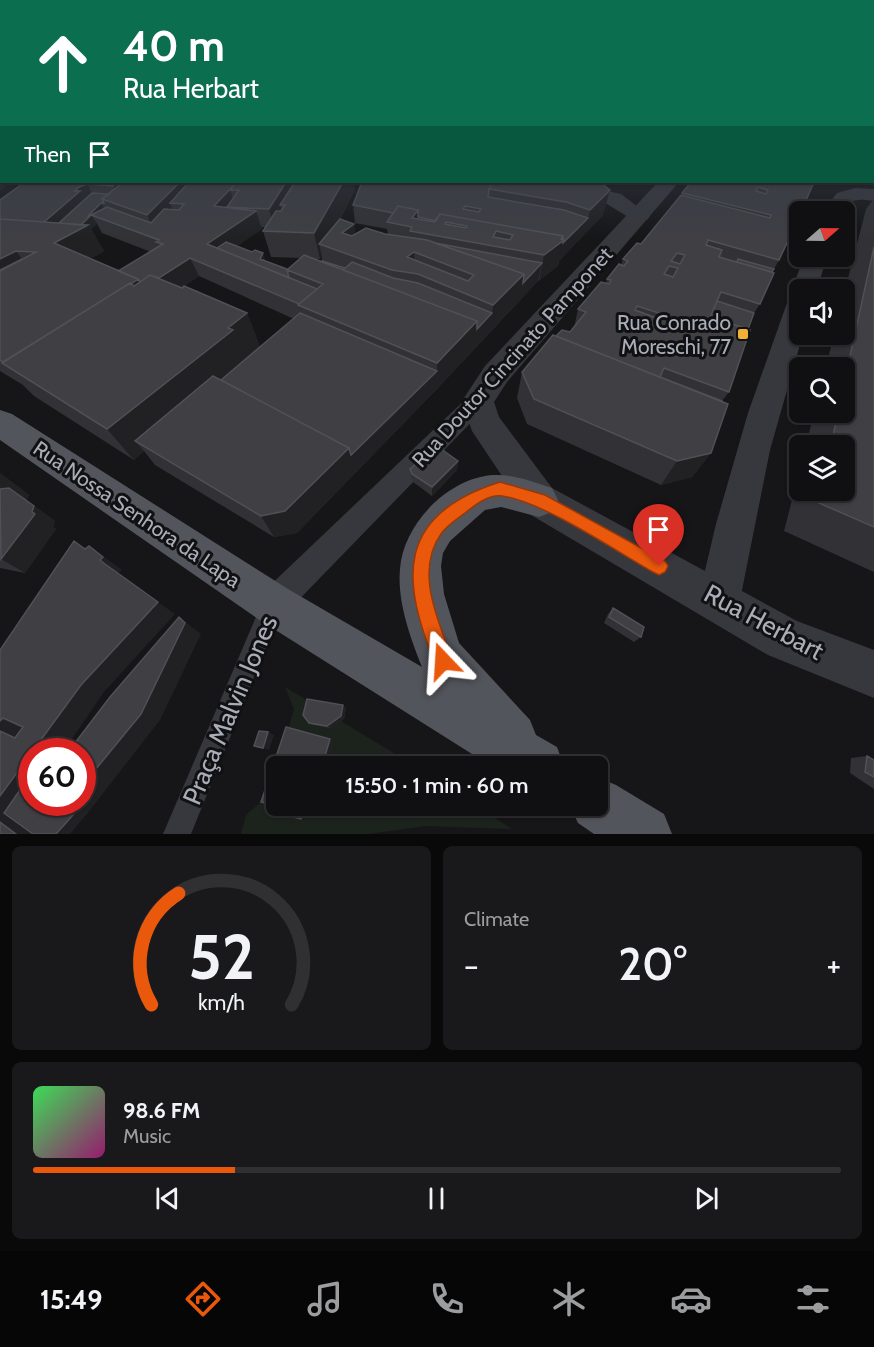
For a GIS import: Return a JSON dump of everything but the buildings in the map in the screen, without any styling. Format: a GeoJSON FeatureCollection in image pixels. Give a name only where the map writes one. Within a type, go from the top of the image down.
{"type":"FeatureCollection","features":[{"type":"Feature","properties":{"kind":"main road","name":"Rua Nossa Senhora da Lapa"},"geometry":{"type":"LineString","coordinates":[[0,423],[273,604]]}},
{"type":"Feature","properties":{"kind":"main road"},"geometry":{"type":"LineString","coordinates":[[528,756],[443,661],[424,603],[420,568],[423,550],[436,527],[473,498],[500,489],[540,500]]}},
{"type":"Feature","properties":{"kind":"main road","name":"Praça Malvin Jones"},"geometry":{"type":"LineString","coordinates":[[273,604],[319,630],[521,756]]}},
{"type":"Feature","properties":{"kind":"main road"},"geometry":{"type":"LineString","coordinates":[[608,811],[644,834]]}},
{"type":"Feature","properties":{"kind":"street","name":"Rua Doutor Cincinato Pamponet"},"geometry":{"type":"LineString","coordinates":[[273,604],[478,401],[496,374],[668,183]]}},
{"type":"Feature","properties":{"kind":"street"},"geometry":{"type":"LineString","coordinates":[[544,186],[610,195],[622,200],[640,216]]}},
{"type":"Feature","properties":{"kind":"street"},"geometry":{"type":"LineString","coordinates":[[836,201],[845,195],[874,195]]}},
{"type":"Feature","properties":{"kind":"street"},"geometry":{"type":"LineString","coordinates":[[719,600],[732,531],[767,393],[789,333]]}},
{"type":"Feature","properties":{"kind":"street","name":"Rua Herbart"},"geometry":{"type":"LineString","coordinates":[[478,401],[483,422],[493,438],[540,500],[784,639],[874,674]]}},
{"type":"Feature","properties":{"kind":"street"},"geometry":{"type":"LineString","coordinates":[[784,639],[874,698]]}},
{"type":"Feature","properties":{"kind":"lane","name":"Praça Malvin Jones"},"geometry":{"type":"LineString","coordinates":[[177,834],[273,604]]}},
{"type":"Feature","properties":{"kind":"shaded area"},"geometry":{"type":"Polygon","coordinates":[[[285,687],[399,756],[281,756],[294,709],[285,687]]]}},
{"type":"Feature","properties":{"kind":"shaded area"},"geometry":{"type":"Polygon","coordinates":[[[266,798],[266,816],[492,816],[512,829],[426,826],[368,834],[241,834],[246,815],[266,798]]]}},
{"type":"Feature","properties":{"kind":"place","name":"Rua Conrado Moreschi, 77"},"geometry":{"type":"Point","coordinates":[743,334]}},
{"type":"Feature","properties":{"kind":"route"},"geometry":{"type":"LineString","coordinates":[[443,661],[433,634],[421,587],[420,568],[423,550],[436,527],[460,505],[473,498],[500,489],[540,500],[659,566]]}}]}
